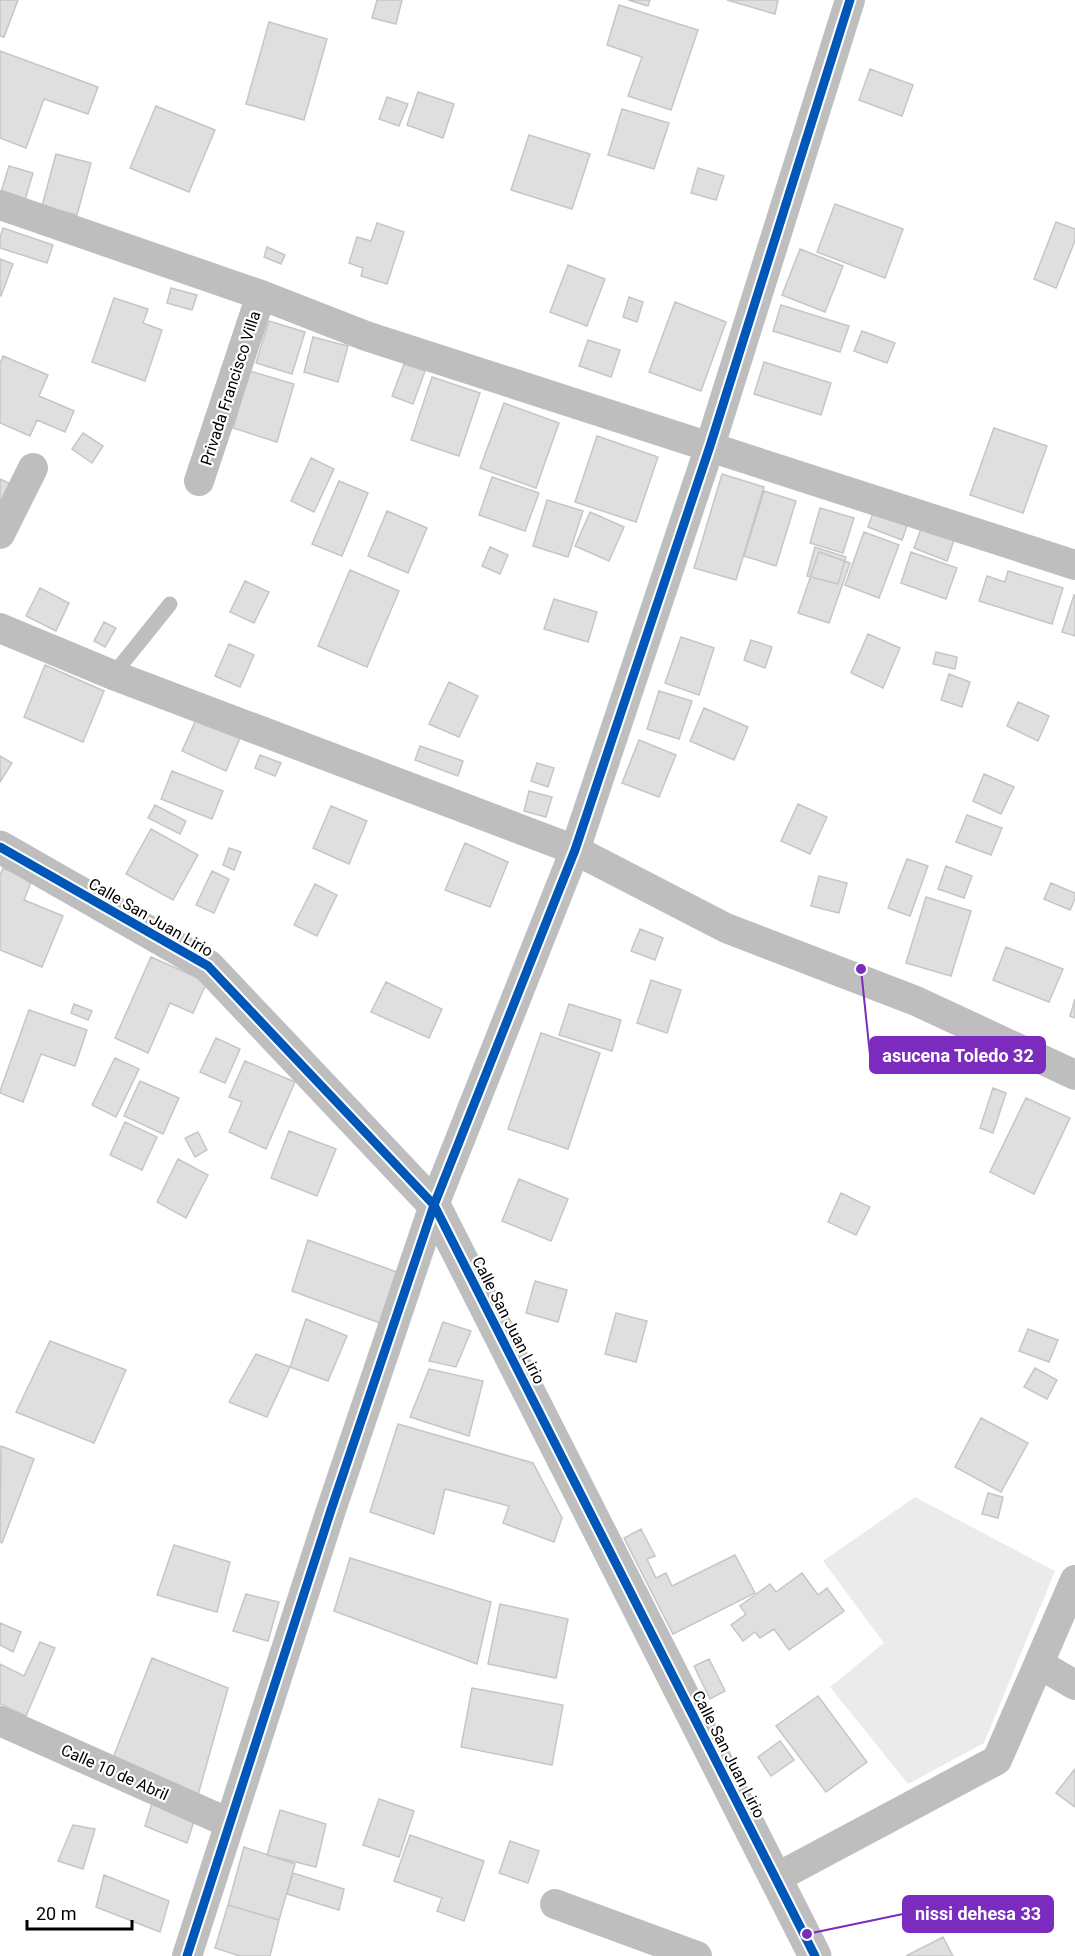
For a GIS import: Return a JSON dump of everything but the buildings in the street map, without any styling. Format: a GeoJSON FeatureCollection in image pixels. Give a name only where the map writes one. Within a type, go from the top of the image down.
{"type":"FeatureCollection","features":[{"type":"Feature","properties":{"kind":"street"},"geometry":{"type":"LineString","coordinates":[[187,1956],[335,1499],[434,1205],[575,850],[710,446],[850,0]]}},
{"type":"Feature","properties":{"kind":"street"},"geometry":{"type":"LineString","coordinates":[[0,205],[261,295],[366,336],[1075,565]]}},
{"type":"Feature","properties":{"kind":"street","name":"Privada Francisco Villa"},"geometry":{"type":"LineString","coordinates":[[199,481],[261,295]]}},
{"type":"Feature","properties":{"kind":"street"},"geometry":{"type":"LineString","coordinates":[[0,534],[33,468]]}},
{"type":"Feature","properties":{"kind":"street"},"geometry":{"type":"LineString","coordinates":[[0,628],[113,675],[575,850],[726,928],[915,1001],[1075,1075]]}},
{"type":"Feature","properties":{"kind":"street","name":"Calle San Juan Lirio"},"geometry":{"type":"LineString","coordinates":[[0,848],[208,966],[434,1205],[815,1956]]}},
{"type":"Feature","properties":{"kind":"street"},"geometry":{"type":"LineString","coordinates":[[776,1878],[997,1760],[1075,1580]]}},
{"type":"Feature","properties":{"kind":"street"},"geometry":{"type":"LineString","coordinates":[[1039,1664],[1075,1685]]}},
{"type":"Feature","properties":{"kind":"street","name":"Calle 10 de Abril"},"geometry":{"type":"LineString","coordinates":[[0,1721],[230,1823]]}},
{"type":"Feature","properties":{"kind":"street"},"geometry":{"type":"LineString","coordinates":[[555,1905],[697,1956]]}},
{"type":"Feature","properties":{"kind":"lane"},"geometry":{"type":"LineString","coordinates":[[113,675],[170,604]]}},
{"type":"Feature","properties":{"kind":"shaded area"},"geometry":{"type":"Polygon","coordinates":[[[915,1497],[1055,1571],[984,1743],[908,1784],[830,1687],[884,1643],[823,1561],[915,1497]]]}},
{"type":"Feature","properties":{"kind":"cycle path"},"geometry":{"type":"LineString","coordinates":[[187,1956],[331,1510],[434,1205],[575,850],[710,446],[850,0]]}},
{"type":"Feature","properties":{"kind":"cycle path"},"geometry":{"type":"LineString","coordinates":[[0,847],[208,966],[434,1205],[815,1956]]}},
{"type":"Feature","properties":{"kind":"place","name":"asucena Toledo 32"},"geometry":{"type":"Point","coordinates":[861,969]}},
{"type":"Feature","properties":{"kind":"place","name":"nissi dehesa 33"},"geometry":{"type":"Point","coordinates":[807,1934]}}]}
